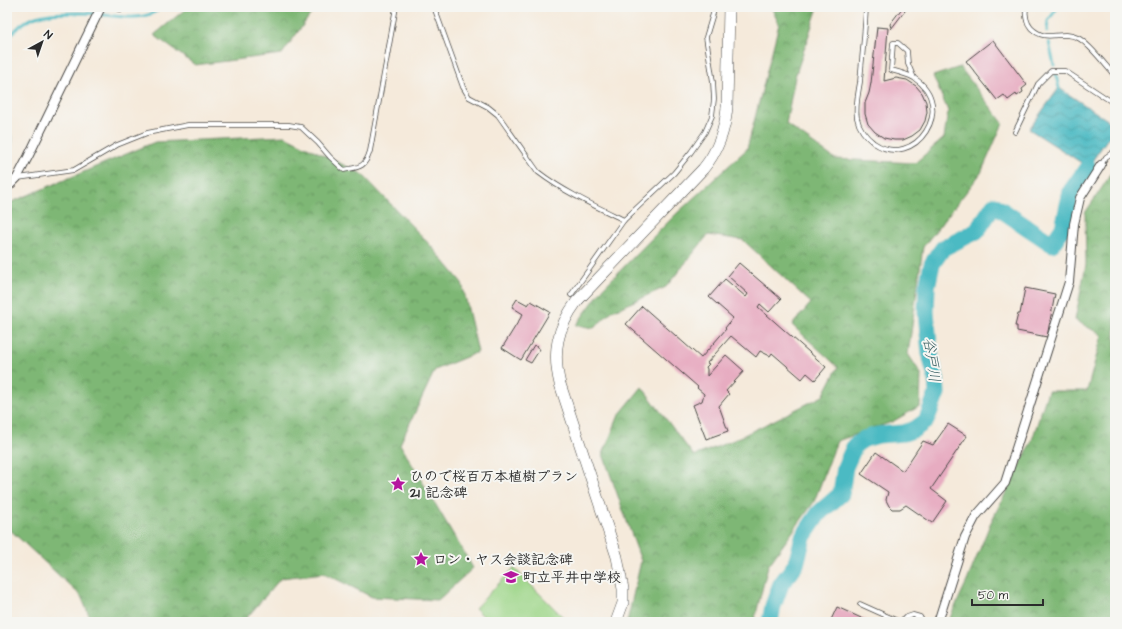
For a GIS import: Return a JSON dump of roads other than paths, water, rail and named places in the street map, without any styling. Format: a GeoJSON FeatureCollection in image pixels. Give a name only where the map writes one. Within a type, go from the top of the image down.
{"type":"FeatureCollection","features":[{"type":"Feature","properties":{"kind":"street"},"geometry":{"type":"LineString","coordinates":[[120,7],[131,7]]}},
{"type":"Feature","properties":{"kind":"street"},"geometry":{"type":"LineString","coordinates":[[616,622],[623,603],[623,589],[618,557],[560,384],[557,371],[557,346],[560,332],[566,318],[577,301],[703,169],[711,158],[721,138],[726,123],[729,7]]}},
{"type":"Feature","properties":{"kind":"street"},"geometry":{"type":"LineString","coordinates":[[7,188],[17,178],[28,157],[100,8]]}},
{"type":"Feature","properties":{"kind":"street"},"geometry":{"type":"LineString","coordinates":[[938,622],[965,537],[976,516],[1005,483],[1069,282],[1074,224],[1080,198],[1101,165]]}},
{"type":"Feature","properties":{"kind":"lane"},"geometry":{"type":"LineString","coordinates":[[17,178],[74,170],[117,145],[147,133],[188,125],[289,124],[301,127],[344,170],[361,166],[367,160],[370,151],[396,7]]}},
{"type":"Feature","properties":{"kind":"lane"},"geometry":{"type":"LineString","coordinates":[[434,7],[469,97],[488,107],[498,115],[538,172],[547,180],[598,208],[624,220]]}},
{"type":"Feature","properties":{"kind":"lane"},"geometry":{"type":"LineString","coordinates":[[571,295],[624,220],[674,173],[705,132],[712,116],[714,99],[706,37],[715,7]]}},
{"type":"Feature","properties":{"kind":"lane"},"geometry":{"type":"LineString","coordinates":[[866,7],[866,29],[856,103],[857,119],[866,137],[881,147],[899,149],[908,147],[923,136],[929,127],[933,116],[929,95],[922,85],[914,78],[891,70],[893,43],[898,43],[907,51],[908,64],[914,78]]}},
{"type":"Feature","properties":{"kind":"lane"},"geometry":{"type":"LineString","coordinates":[[1026,7],[1029,25],[1037,33],[1045,37],[1068,35],[1079,38],[1115,76]]}},
{"type":"Feature","properties":{"kind":"lane"},"geometry":{"type":"LineString","coordinates":[[1015,132],[1038,84],[1051,71],[1065,71],[1115,104]]}},
{"type":"Feature","properties":{"kind":"lane"},"geometry":{"type":"LineString","coordinates":[[1101,165],[1106,157],[1115,151]]}},
{"type":"Feature","properties":{"kind":"lane"},"geometry":{"type":"LineString","coordinates":[[860,604],[901,622],[904,618],[913,615],[920,617],[924,622]]}},
{"type":"Feature","properties":{"kind":"water"},"geometry":{"type":"Polygon","coordinates":[[[1059,88],[1115,125],[1115,128],[1088,167],[1029,129],[1059,88]]]}},
{"type":"Feature","properties":{"kind":"waterway"},"geometry":{"type":"LineString","coordinates":[[7,39],[22,24],[39,16],[59,13],[85,13],[136,17],[145,16],[162,7]]}},
{"type":"Feature","properties":{"kind":"waterway"},"geometry":{"type":"LineString","coordinates":[[1047,31],[1048,21],[1058,7]]}},
{"type":"Feature","properties":{"kind":"waterway"},"geometry":{"type":"LineString","coordinates":[[1049,42],[1054,65]]}},
{"type":"Feature","properties":{"kind":"waterway"},"geometry":{"type":"LineString","coordinates":[[1056,75],[1059,88]]}},
{"type":"Feature","properties":{"kind":"waterway"},"geometry":{"type":"LineString","coordinates":[[7,126],[11,139],[9,169],[7,170]]}},
{"type":"Feature","properties":{"kind":"waterway","name":"谷戸川"},"geometry":{"type":"LineString","coordinates":[[770,622],[773,606],[781,584],[796,564],[803,537],[819,513],[841,494],[845,467],[855,445],[864,439],[878,435],[904,433],[915,429],[926,421],[937,393],[936,378],[930,354],[926,312],[927,287],[932,264],[943,248],[977,231],[994,205],[1052,244],[1063,228],[1071,191],[1088,167]]}},
{"type":"Feature","properties":{"kind":"place","name":"ひので桜百万本植樹プラン 21 記念碑"},"geometry":{"type":"Point","coordinates":[398,484]}},
{"type":"Feature","properties":{"kind":"place","name":"ロン・ヤス会談記念碑"},"geometry":{"type":"Point","coordinates":[421,559]}},
{"type":"Feature","properties":{"kind":"place","name":"町立平井中学校"},"geometry":{"type":"Point","coordinates":[511,577]}}]}
